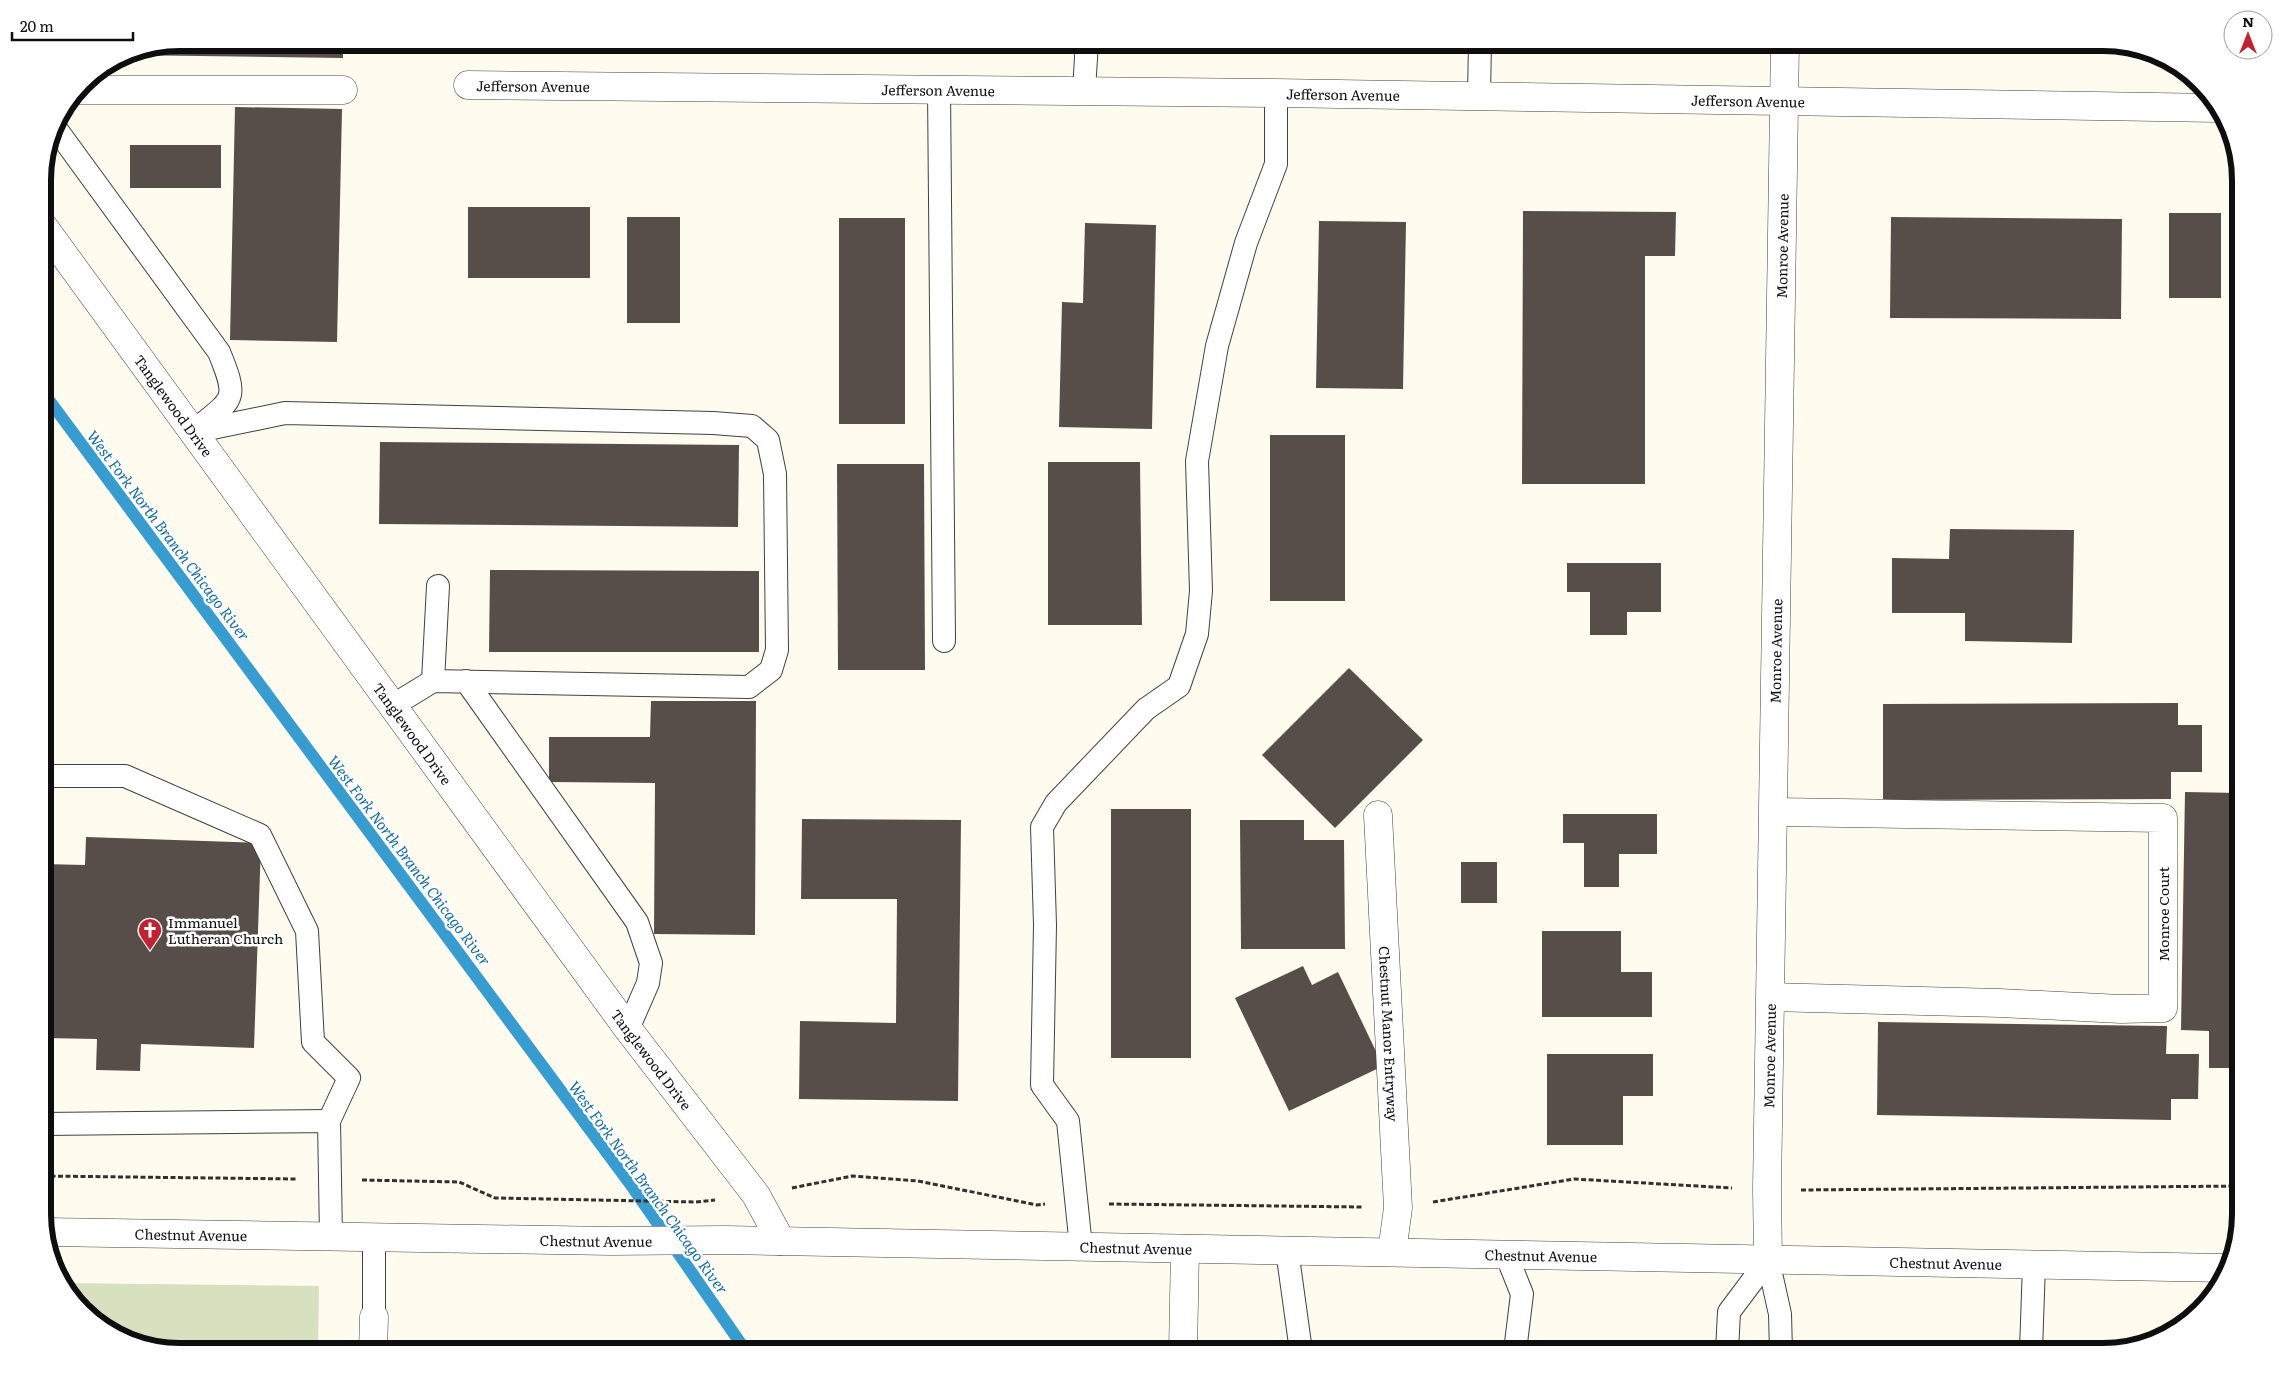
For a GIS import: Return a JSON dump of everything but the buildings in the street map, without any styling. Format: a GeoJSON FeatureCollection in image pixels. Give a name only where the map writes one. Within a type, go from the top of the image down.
{"type":"FeatureCollection","features":[{"type":"Feature","properties":{"kind":"street","name":"Monroe Avenue"},"geometry":{"type":"LineString","coordinates":[[1768,1260],[1767,1190],[1785,51]]}},
{"type":"Feature","properties":{"kind":"street","name":"Jefferson Avenue"},"geometry":{"type":"LineString","coordinates":[[468,85],[1276,92],[2209,108]]}},
{"type":"Feature","properties":{"kind":"street"},"geometry":{"type":"LineString","coordinates":[[88,90],[343,90]]}},
{"type":"Feature","properties":{"kind":"street","name":"Tanglewood Drive"},"geometry":{"type":"LineString","coordinates":[[52,238],[628,1029],[756,1195],[781,1241]]}},
{"type":"Feature","properties":{"kind":"street","name":"Monroe Court"},"geometry":{"type":"LineString","coordinates":[[1771,997],[2000,1002],[2121,1009],[2163,1008],[2163,818],[1774,812]]}},
{"type":"Feature","properties":{"kind":"street","name":"Chestnut Manor Entryway"},"geometry":{"type":"LineString","coordinates":[[1378,815],[1398,1208],[1392,1252]]}},
{"type":"Feature","properties":{"kind":"street","name":"Chestnut Avenue"},"geometry":{"type":"LineString","coordinates":[[52,1232],[611,1241],[725,1240],[2219,1268]]}},
{"type":"Feature","properties":{"kind":"street"},"geometry":{"type":"LineString","coordinates":[[1183,1343],[1184,1249]]}},
{"type":"Feature","properties":{"kind":"street"},"geometry":{"type":"LineString","coordinates":[[373,1343],[374,1317]]}},
{"type":"Feature","properties":{"kind":"lane"},"geometry":{"type":"LineString","coordinates":[[1480,51],[1480,95]]}},
{"type":"Feature","properties":{"kind":"lane"},"geometry":{"type":"LineString","coordinates":[[1084,90],[1086,52]]}},
{"type":"Feature","properties":{"kind":"lane"},"geometry":{"type":"LineString","coordinates":[[939,89],[944,641]]}},
{"type":"Feature","properties":{"kind":"lane"},"geometry":{"type":"LineString","coordinates":[[1081,1247],[1078,1203],[1068,1121],[1042,1085],[1045,925],[1042,827],[1056,803],[1146,709],[1179,686],[1197,634],[1200,591],[1197,461],[1216,346],[1246,243],[1276,164],[1276,92]]}},
{"type":"Feature","properties":{"kind":"lane"},"geometry":{"type":"LineString","coordinates":[[60,134],[219,352],[232,384],[228,403],[193,432]]}},
{"type":"Feature","properties":{"kind":"lane"},"geometry":{"type":"LineString","coordinates":[[193,432],[285,413],[713,423],[752,426],[768,440],[775,474],[777,650],[771,670],[749,687],[433,681],[392,706]]}},
{"type":"Feature","properties":{"kind":"lane"},"geometry":{"type":"LineString","coordinates":[[433,681],[438,586]]}},
{"type":"Feature","properties":{"kind":"lane"},"geometry":{"type":"LineString","coordinates":[[466,681],[637,922],[651,963],[648,983],[628,1029]]}},
{"type":"Feature","properties":{"kind":"lane"},"geometry":{"type":"LineString","coordinates":[[52,776],[125,776],[260,835],[307,931],[313,1042],[349,1078],[329,1121],[331,1237]]}},
{"type":"Feature","properties":{"kind":"lane"},"geometry":{"type":"LineString","coordinates":[[52,1124],[329,1121]]}},
{"type":"Feature","properties":{"kind":"lane"},"geometry":{"type":"LineString","coordinates":[[374,1237],[374,1317]]}},
{"type":"Feature","properties":{"kind":"lane"},"geometry":{"type":"LineString","coordinates":[[1286,1250],[1300,1343]]}},
{"type":"Feature","properties":{"kind":"lane"},"geometry":{"type":"LineString","coordinates":[[1506,1254],[1522,1294],[1516,1343]]}},
{"type":"Feature","properties":{"kind":"lane"},"geometry":{"type":"LineString","coordinates":[[1727,1343],[1729,1312],[1768,1260]]}},
{"type":"Feature","properties":{"kind":"lane"},"geometry":{"type":"LineString","coordinates":[[1768,1260],[1780,1314],[1781,1343]]}},
{"type":"Feature","properties":{"kind":"lane"},"geometry":{"type":"LineString","coordinates":[[2031,1343],[2034,1264]]}},
{"type":"Feature","properties":{"kind":"path"},"geometry":{"type":"LineString","coordinates":[[579,1200],[696,1202],[756,1195],[852,1176],[918,1181],[1037,1204],[1398,1208],[1574,1179],[1767,1190],[2232,1186]]}},
{"type":"Feature","properties":{"kind":"green space"},"geometry":{"type":"Polygon","coordinates":[[[72,1283],[319,1286],[318,1343],[180,1343],[147,1338],[131,1333],[116,1325],[89,1305],[72,1283]]]}},
{"type":"Feature","properties":{"kind":"waterway","name":"West Fork North Branch Chicago River"},"geometry":{"type":"LineString","coordinates":[[52,404],[633,1188],[740,1343]]}},
{"type":"Feature","properties":{"kind":"place","name":"Immanuel Lutheran Church"},"geometry":{"type":"Point","coordinates":[150,951]}}]}
